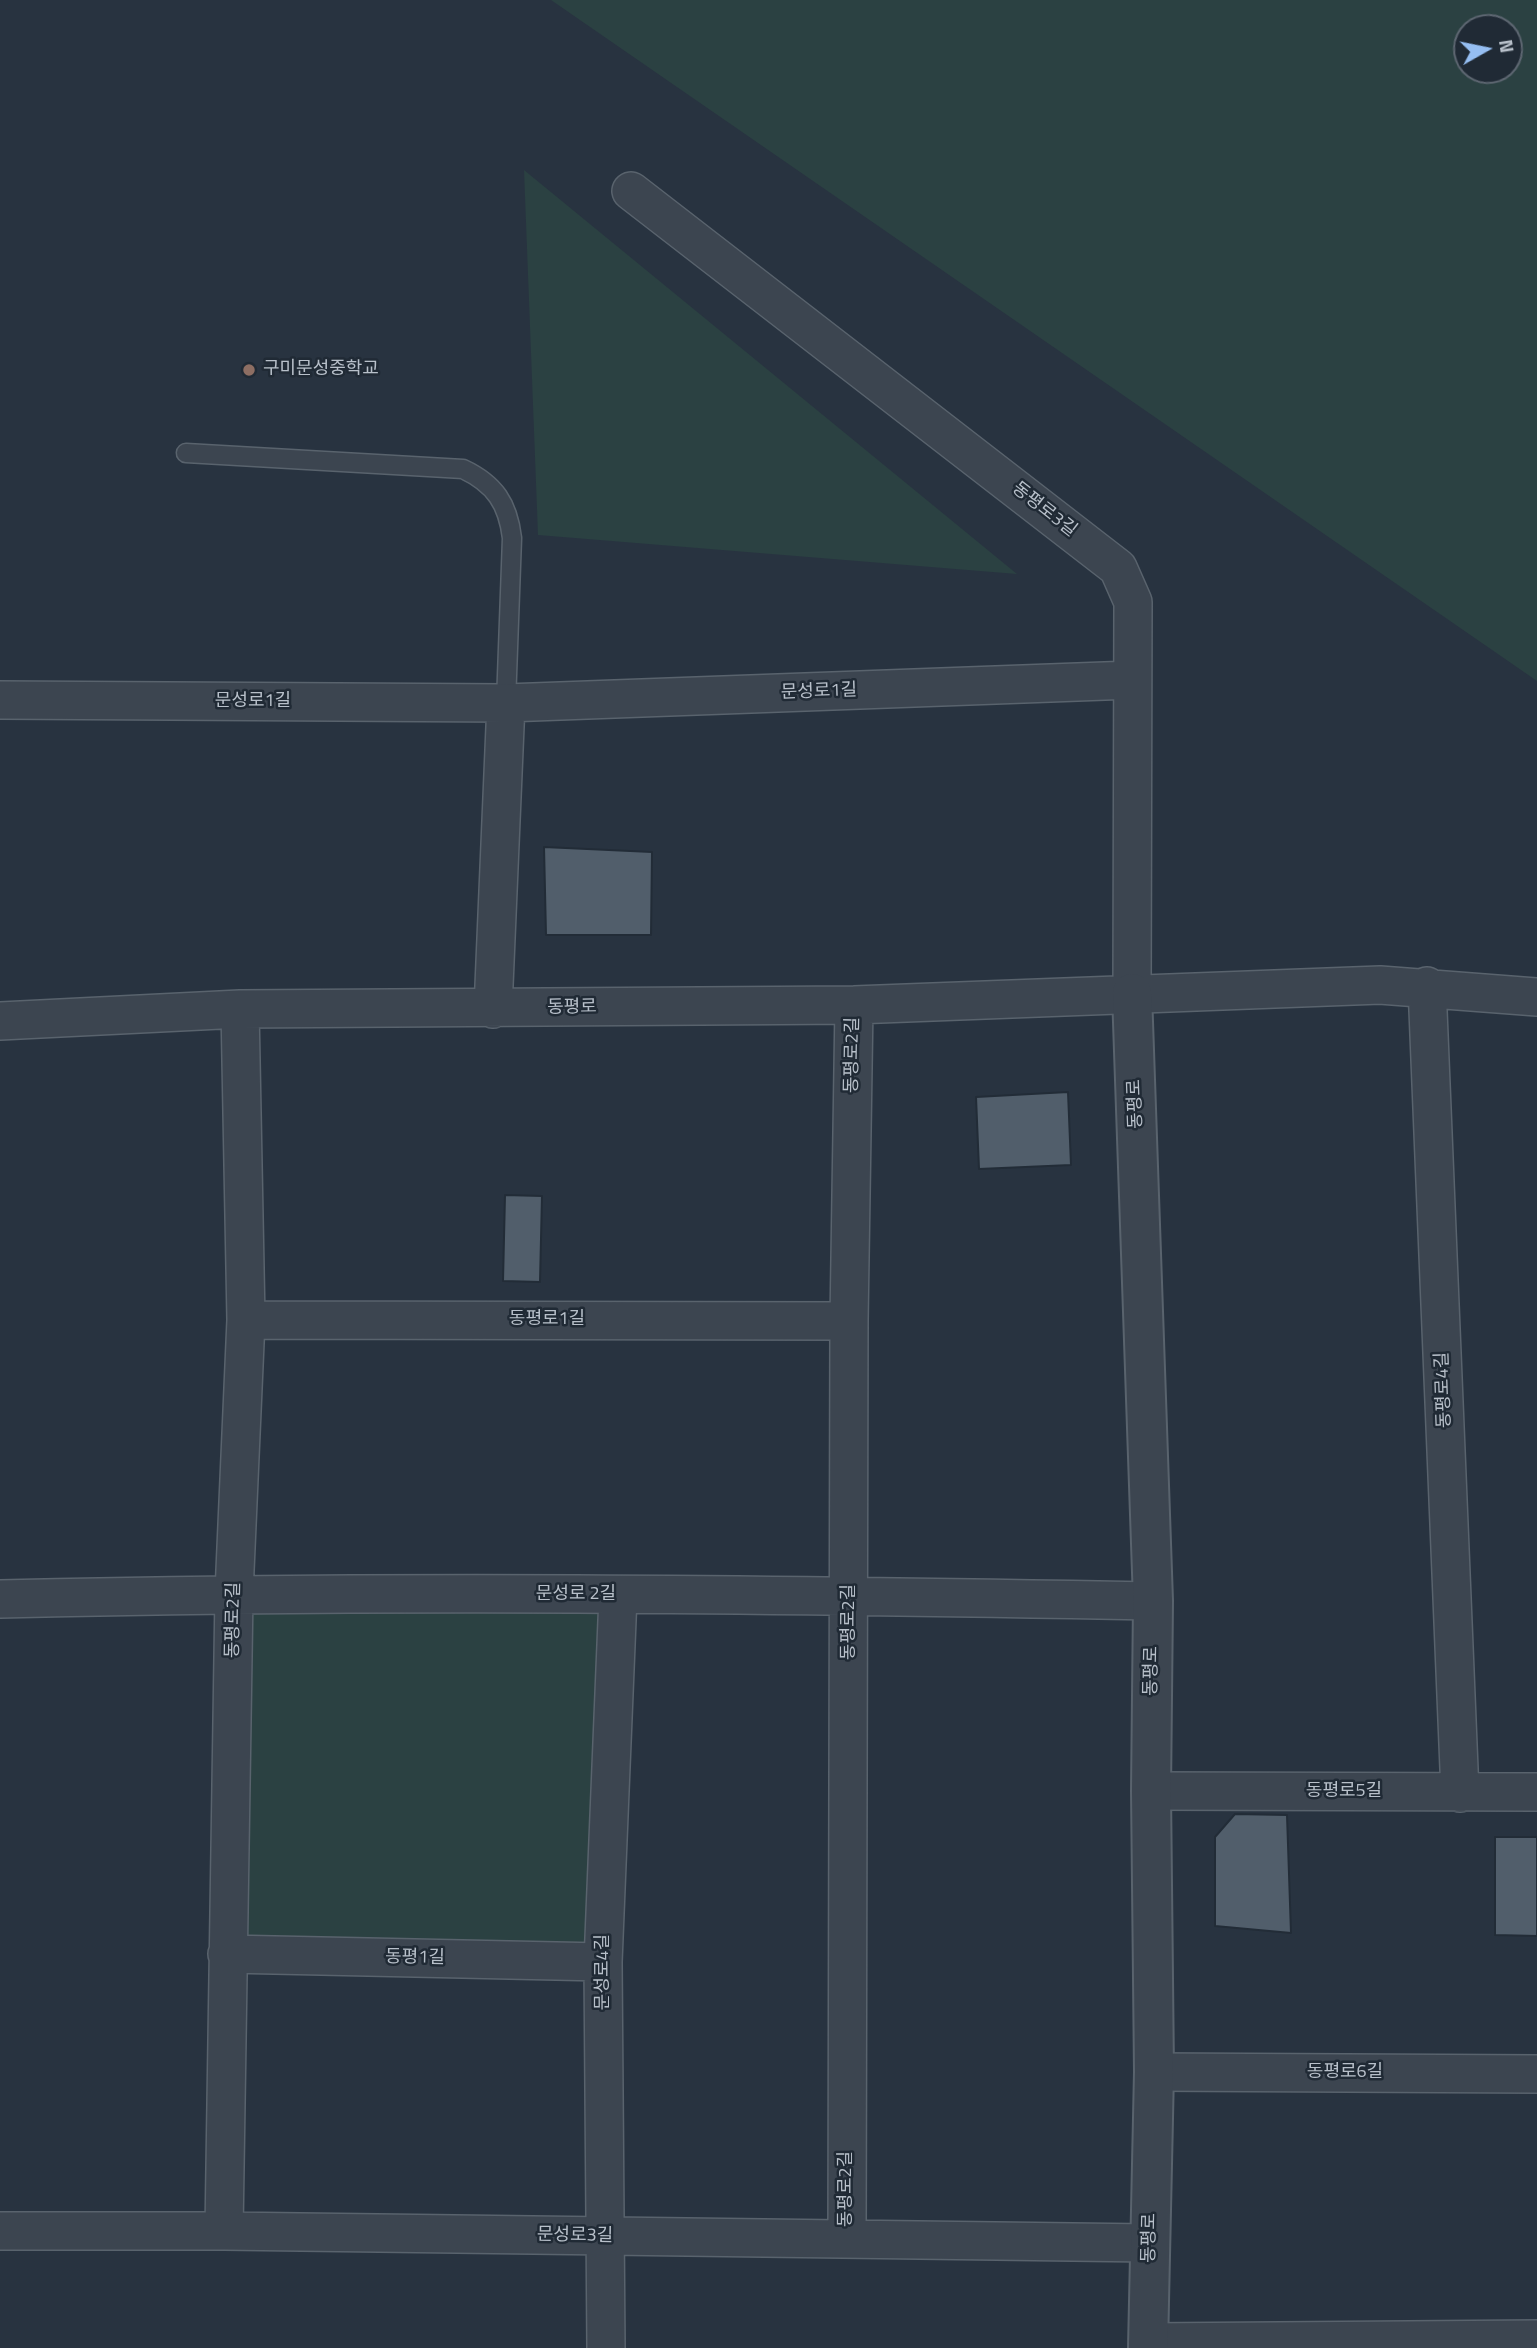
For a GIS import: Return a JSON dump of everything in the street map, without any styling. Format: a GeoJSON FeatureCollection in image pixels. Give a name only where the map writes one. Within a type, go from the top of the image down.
{"type":"FeatureCollection","features":[{"type":"Feature","properties":{"kind":"street","name":"동평로3길"},"geometry":{"type":"LineString","coordinates":[[631,191],[1118,568],[1133,602],[1132,992]]}},
{"type":"Feature","properties":{"kind":"street","name":"문성로1길"},"geometry":{"type":"LineString","coordinates":[[0,700],[506,704],[1132,680]]}},
{"type":"Feature","properties":{"kind":"street"},"geometry":{"type":"LineString","coordinates":[[493,1009],[506,704]]}},
{"type":"Feature","properties":{"kind":"street"},"geometry":{"type":"LineString","coordinates":[[1132,992],[1380,985],[1427,986],[1537,997]]}},
{"type":"Feature","properties":{"kind":"street","name":"동평로4길"},"geometry":{"type":"LineString","coordinates":[[1427,986],[1460,1793]]}},
{"type":"Feature","properties":{"kind":"street","name":"동평로"},"geometry":{"type":"LineString","coordinates":[[0,1021],[240,1009],[854,1005],[1132,992],[1153,1601],[1151,1791],[1154,2072],[1148,2345]]}},
{"type":"Feature","properties":{"kind":"street","name":"동평로2길"},"geometry":{"type":"LineString","coordinates":[[847,2238],[849,1321],[854,1005]]}},
{"type":"Feature","properties":{"kind":"street","name":"동평로2길"},"geometry":{"type":"LineString","coordinates":[[224,2231],[234,1593],[246,1320],[240,1009]]}},
{"type":"Feature","properties":{"kind":"street","name":"동평로1길"},"geometry":{"type":"LineString","coordinates":[[246,1320],[849,1321]]}},
{"type":"Feature","properties":{"kind":"street","name":"문성로 2길"},"geometry":{"type":"LineString","coordinates":[[0,1599],[234,1593],[850,1595],[1153,1601]]}},
{"type":"Feature","properties":{"kind":"street","name":"문성로4길"},"geometry":{"type":"LineString","coordinates":[[606,2348],[603,1962],[618,1596]]}},
{"type":"Feature","properties":{"kind":"street","name":"동평로5길"},"geometry":{"type":"LineString","coordinates":[[1151,1791],[1537,1792]]}},
{"type":"Feature","properties":{"kind":"street","name":"동평1길"},"geometry":{"type":"LineString","coordinates":[[227,1954],[603,1962]]}},
{"type":"Feature","properties":{"kind":"street","name":"동평로6길"},"geometry":{"type":"LineString","coordinates":[[1154,2072],[1537,2074]]}},
{"type":"Feature","properties":{"kind":"street","name":"문성로3길"},"geometry":{"type":"LineString","coordinates":[[0,2231],[224,2231],[1150,2243]]}},
{"type":"Feature","properties":{"kind":"street"},"geometry":{"type":"LineString","coordinates":[[1148,2345],[1537,2339]]}},
{"type":"Feature","properties":{"kind":"lane"},"geometry":{"type":"LineString","coordinates":[[186,453],[463,469],[482,478],[499,494],[509,516],[512,538],[506,704]]}},
{"type":"Feature","properties":{"kind":"green space"},"geometry":{"type":"Polygon","coordinates":[[[551,0],[1537,0],[1537,681],[551,0]]]}},
{"type":"Feature","properties":{"kind":"green space"},"geometry":{"type":"Polygon","coordinates":[[[524,170],[1017,574],[538,535],[524,170]]]}},
{"type":"Feature","properties":{"kind":"green space"},"geometry":{"type":"Polygon","coordinates":[[[234,1593],[618,1596],[603,1962],[227,1954],[234,1593]]]}},
{"type":"Feature","properties":{"kind":"building"},"geometry":{"type":"Polygon","coordinates":[[[544,847],[652,852],[651,935],[546,935],[544,847]]]}},
{"type":"Feature","properties":{"kind":"building"},"geometry":{"type":"Polygon","coordinates":[[[1068,1092],[1071,1165],[979,1169],[976,1097],[1068,1092]]]}},
{"type":"Feature","properties":{"kind":"building"},"geometry":{"type":"Polygon","coordinates":[[[505,1195],[542,1196],[540,1282],[503,1281],[505,1195]]]}},
{"type":"Feature","properties":{"kind":"building"},"geometry":{"type":"Polygon","coordinates":[[[1235,1814],[1287,1815],[1291,1933],[1215,1926],[1215,1837],[1235,1814]]]}},
{"type":"Feature","properties":{"kind":"building"},"geometry":{"type":"Polygon","coordinates":[[[1495,1837],[1537,1837],[1537,1936],[1495,1935],[1495,1837]]]}},
{"type":"Feature","properties":{"kind":"place","name":"구미문성중학교"},"geometry":{"type":"Point","coordinates":[249,370]}}]}
